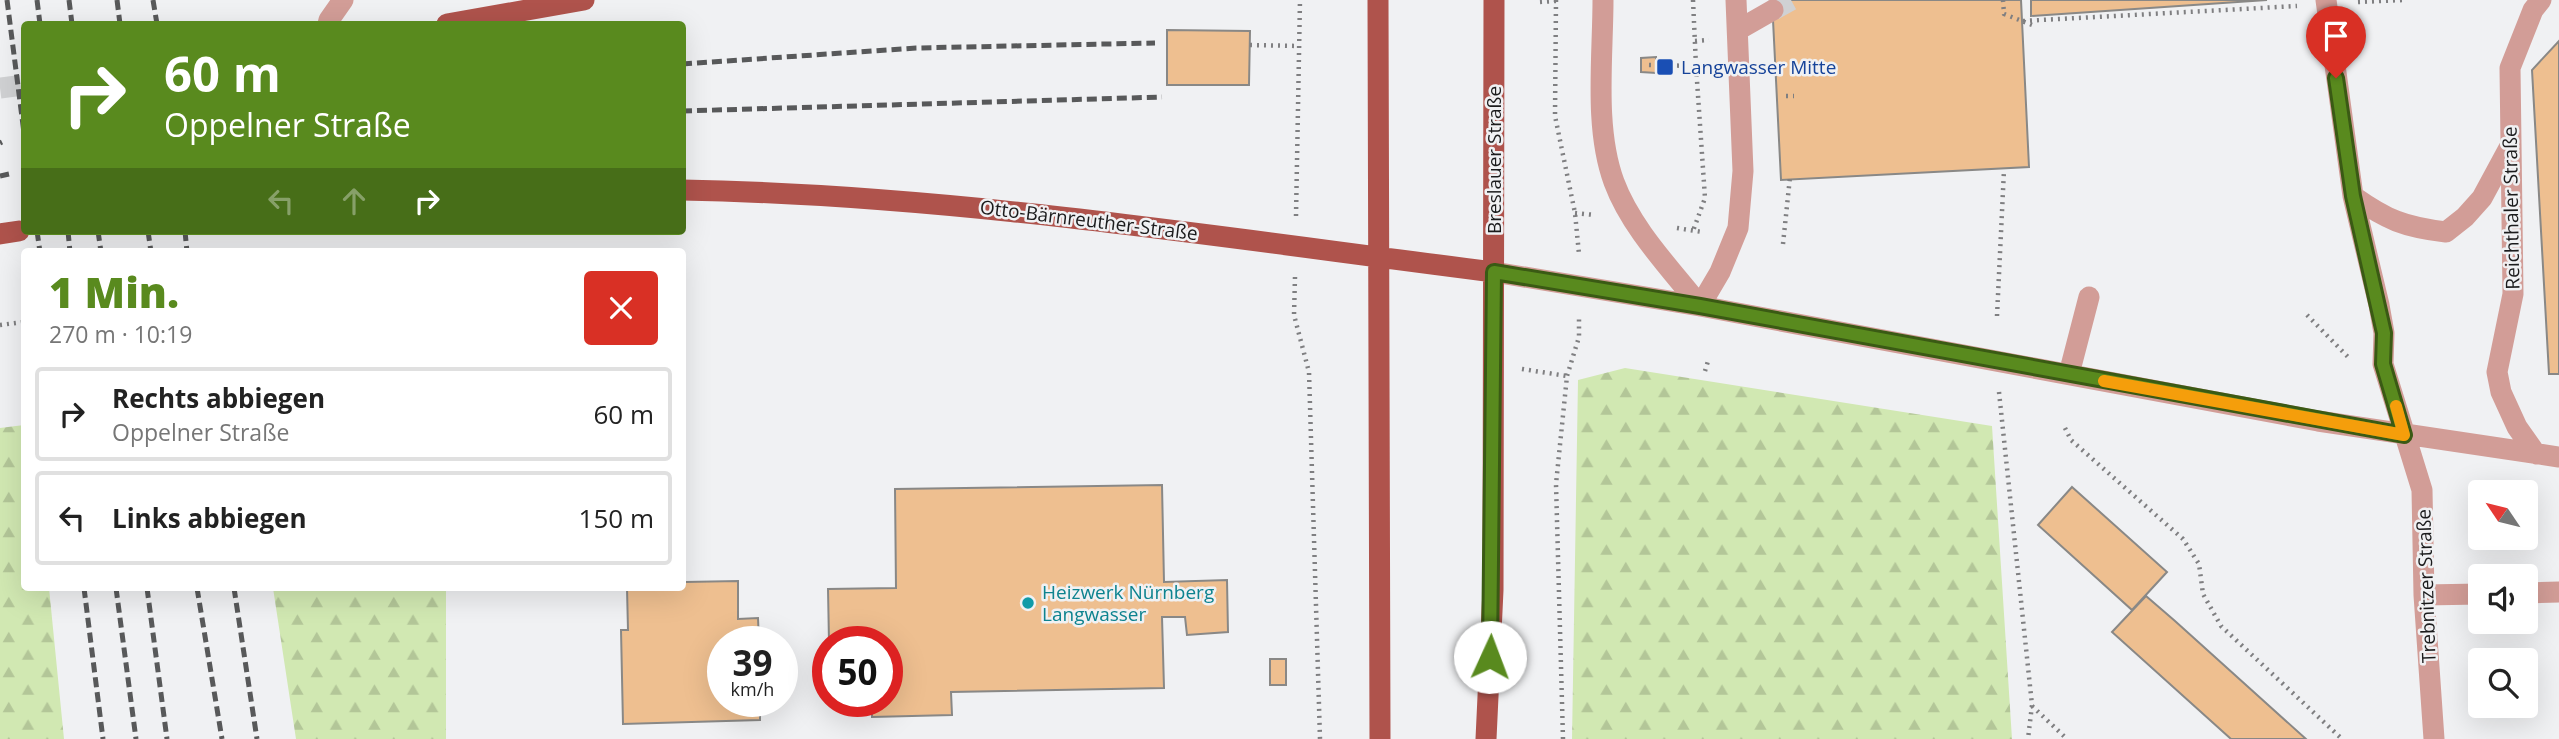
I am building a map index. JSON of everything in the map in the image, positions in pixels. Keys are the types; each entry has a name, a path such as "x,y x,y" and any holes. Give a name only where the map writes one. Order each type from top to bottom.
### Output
{"main road":[{"path":"464,21 584,0"},
{"path":"1378,0 1380,739"},
{"name":"Breslauer Straße","path":"1486,739 1493,590 1493,0"},
{"name":"Otto-Bärnreuther-Straße","path":"686,190 814,194 1030,212 1296,244 1494,272"}],"street":[{"path":"328,21 343,0"},
{"path":"1603,0 1603,124 1614,183 1634,219 1700,306"},
{"path":"1700,306 1720,272 1738,228 1743,171 1736,0"},
{"name":"Reichthaler Straße","path":"2536,454 2517,427 2501,392 2497,372 2513,294 2510,68 2533,10 2541,0"},
{"name":"Trebnitzer Straße","path":"2317,3 2353,196 2379,305 2384,333 2383,364 2422,490 2424,596 2434,739"},
{"path":"1738,30 1773,10"},
{"path":"2353,196 2392,220 2413,228 2446,232 2465,217 2482,198 2510,146"},
{"path":"1494,272 1700,306 2404,435 2559,457"},
{"path":"2069,374 2090,297"},
{"path":"2538,593 2559,592"},
{"path":"2424,596 2468,594"}],"path":[{"path":"1300,0 1294,315 1309,372 1320,739"},
{"path":"1693,0 1705,198 1693,231"},
{"path":"2004,0 2004,13 2035,26"},
{"path":"2348,3 2403,0"},
{"path":"1540,2 1556,1 1555,116 1575,213"},
{"path":"2023,21 2317,3"},
{"path":"2199,11 2199,18"},
{"path":"1250,45 1299,46"},
{"path":"1649,65 1696,66"},
{"path":"1786,96 1794,96"},
{"path":"1997,316 2004,170"},
{"path":"1783,244 1790,177"},
{"path":"2307,315 2349,358"},
{"path":"0,325 21,322"},
{"path":"1563,739 1556,484 1567,376 1579,337"},
{"path":"1995,360 2032,705 2028,739"},
{"path":"1706,371 1708,361"},
{"path":"1494,365 1567,376"},
{"path":"2065,428 2071,440 2183,539 2199,564 2203,594 2221,626 2342,739"},
{"path":"2032,705 2067,739"}],"green space":[{"path":"1625,368 1992,426 2012,739 1572,739 1578,380"},
{"path":"21,425 21,591 49,591 64,739 0,739 0,428"},
{"path":"273,591 446,591 446,739 296,739"}],"building":[{"path":"1772,0 2021,0 2029,167 1781,180"},
{"path":"2031,0 2267,0 2031,16"},
{"path":"1167,30 1250,31 1249,85 1167,85"},
{"path":"2559,41 2559,374 2549,374 2532,70"},
{"path":"1656,57 1656,73 1641,72 1641,58"},
{"name":"Heizwerk Nürnberg Langwasser","path":"1162,485 1164,582 1227,580 1228,632 1187,635 1185,617 1162,617 1164,688 951,692 952,715 903,716 903,626 829,626 828,589 896,588 895,489"},
{"path":"2072,487 2167,572 2132,610 2038,525"},
{"path":"738,581 738,619 758,618 758,626 707,626 707,717 760,717 760,720 623,724 621,630 628,630 627,591 686,591 686,582"},
{"path":"2146,596 2306,739 2231,739 2112,632"},
{"path":"1270,659 1286,659 1286,685 1270,685"}],"tunnel":[{"path":"1773,10 1791,0"},
{"path":"0,88 21,85"}],"railway":[{"path":"7,0 21,110"},
{"path":"37,0 40,21"},
{"path":"69,0 72,21"},
{"path":"117,0 120,21"},
{"path":"153,0 156,21"},
{"path":"686,64 916,48 1155,43"},
{"path":"686,111 1162,97"},
{"path":"0,176 9,174"},
{"path":"38,235 39,248"},
{"path":"68,235 70,248"},
{"path":"99,235 100,248"},
{"path":"149,235 150,248"},
{"path":"185,235 187,248"},
{"path":"84,591 103,739"},
{"path":"116,591 136,739"},
{"path":"147,591 167,739"},
{"path":"197,591 222,739"},
{"path":"234,591 257,739"}],"slow traffic":[{"path":"2104,381 2404,435 2396,406"}],"place":[{"name":"Langwasser Mitte","path":"1665,67"},
{"name":"Heizwerk Nürnberg Langwasser","path":"1028,603"}],"route":[{"path":"1490,657 1493,590 1494,272 1700,306 2404,435 2383,364 2384,333 2353,196 2336,78"}]}
